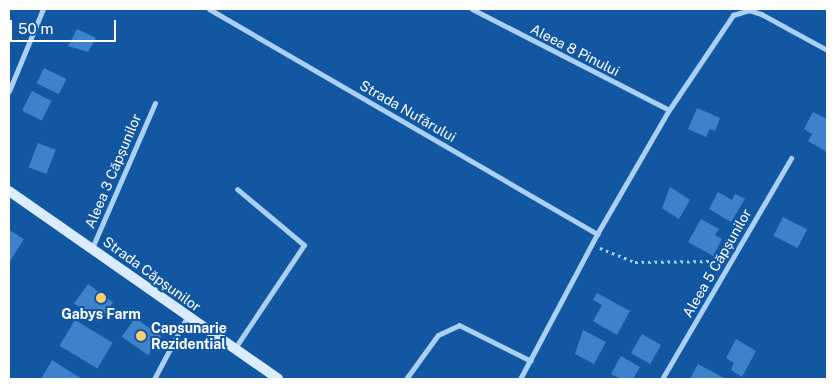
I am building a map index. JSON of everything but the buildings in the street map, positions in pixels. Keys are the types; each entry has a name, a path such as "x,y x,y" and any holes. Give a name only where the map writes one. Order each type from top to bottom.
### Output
{"street":[{"path":"9,90 43,9"},
{"name":"Strada Nufărului","path":"209,9 596,234"},
{"name":"Aleea 8 Pinului","path":"472,9 669,110"},
{"path":"520,379 596,234 669,110 733,14 749,10 761,14 827,50"},
{"name":"Aleea 3 Căpșunilor","path":"92,248 154,103"},
{"name":"Aleea 5 Căpșunilor","path":"662,379 790,158"},
{"path":"235,348 304,245 237,190"},
{"name":"Strada Căpșunilor","path":"9,191 187,317 235,348 272,377"},
{"path":"154,379 187,317"},
{"path":"406,379 438,335 459,325 531,361"}],"path":[{"path":"591,244 635,262 731,261"}],"place":[{"name":"Gabys Farm","path":"101,298"},
{"name":"Capsunarie Rezidential","path":"141,336"}]}
